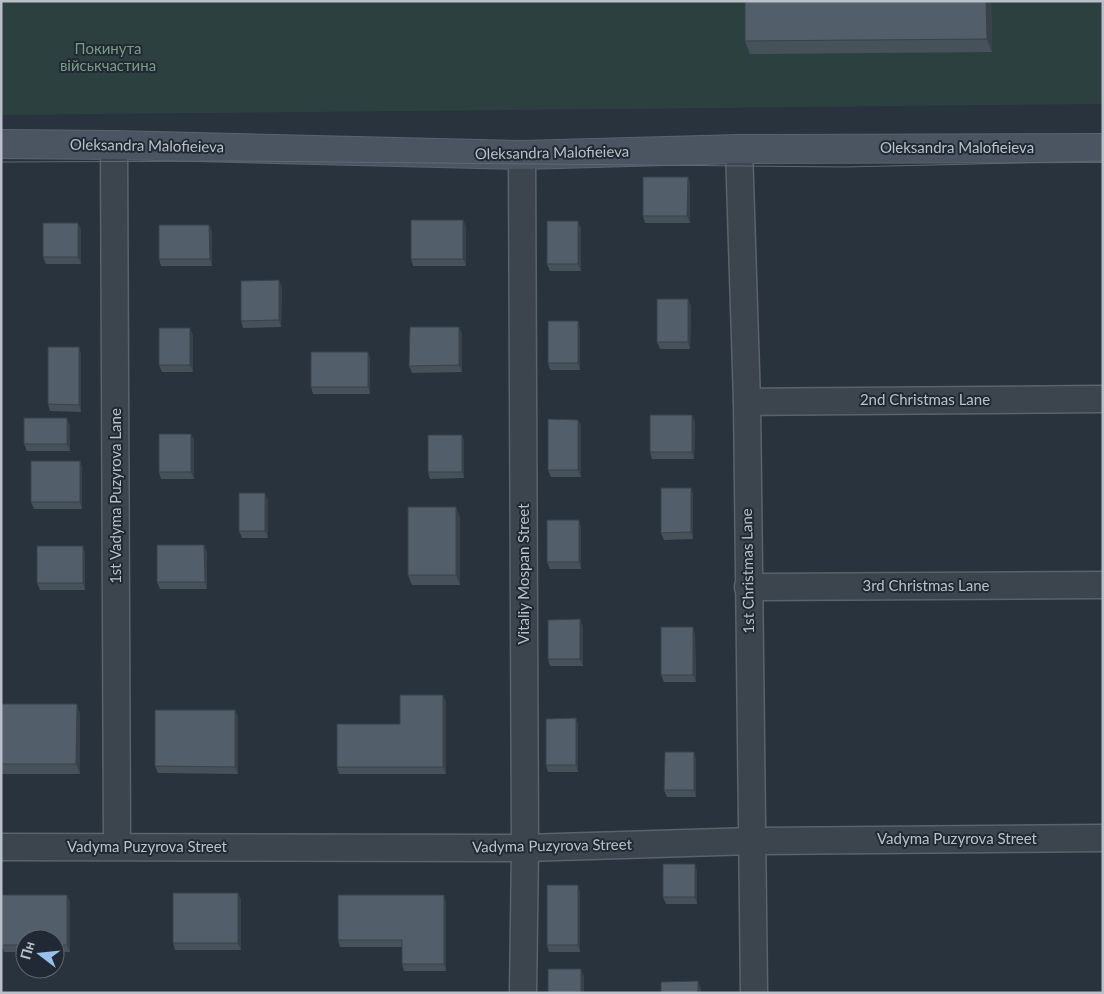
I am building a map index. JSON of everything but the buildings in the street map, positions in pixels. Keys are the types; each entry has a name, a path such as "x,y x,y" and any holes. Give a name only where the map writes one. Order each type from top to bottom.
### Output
{"street":[{"name":"Oleksandra Malofieieva","path":"1,144 522,155 739,149 1103,148"},
{"name":"1st Vadyma Puzyrova Lane","path":"114,145 117,846"},
{"name":"1st Christmas Lane","path":"739,149 747,402 754,993"},
{"name":"Vitaliy Mospan Street","path":"522,155 525,848 523,993"},
{"name":"2nd Christmas Lane","path":"747,402 1103,399"},
{"name":"3rd Christmas Lane","path":"748,587 1103,584"},
{"name":"Vadyma Puzyrova Street","path":"1,847 525,848 752,841 1103,838"}],"green space":[{"name":"Покинута військчастина","path":"1,1 1103,1 1103,104 1,115"}],"tram line":[{"path":"1,162 232,161 845,167 1103,161"}]}
